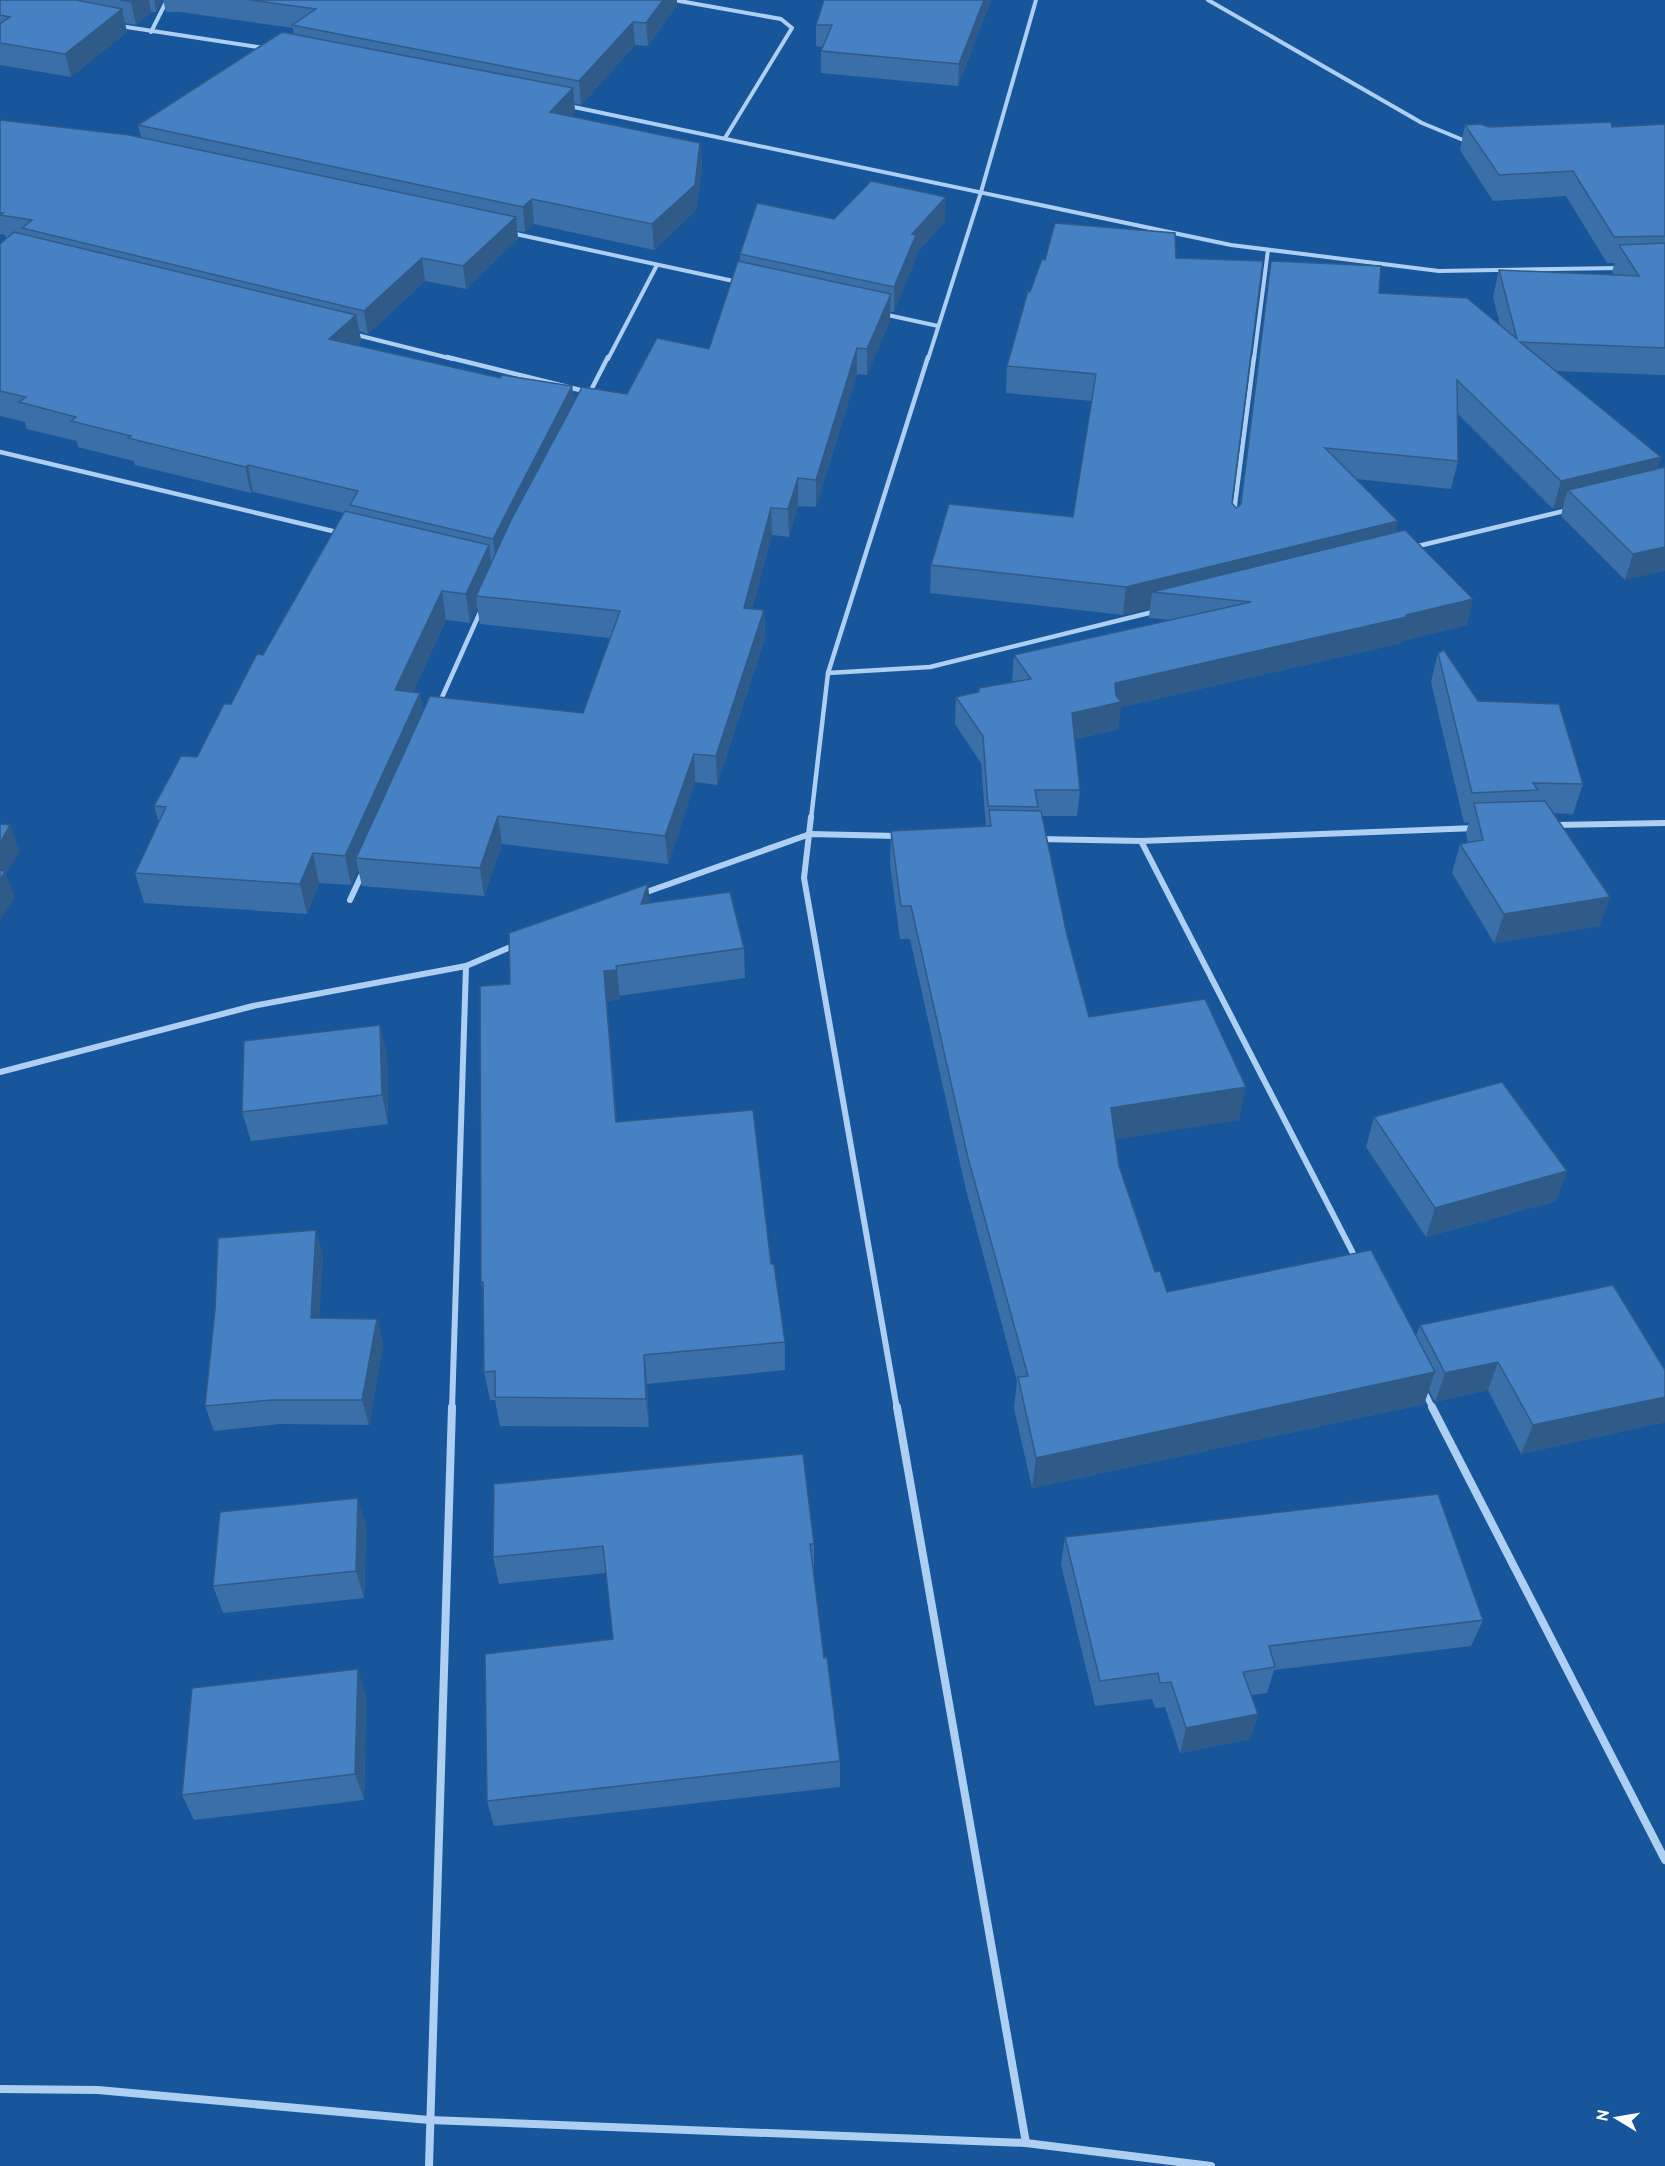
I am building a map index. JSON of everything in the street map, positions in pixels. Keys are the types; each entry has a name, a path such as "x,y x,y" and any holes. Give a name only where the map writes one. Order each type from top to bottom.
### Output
{"street":[{"path":"151,32 168,0"},
{"path":"674,0 781,19 792,28 726,138"},
{"path":"1026,2143 804,878 828,673 981,192 1035,0"},
{"path":"1208,0 1422,123 1473,144"},
{"path":"116,26 267,48"},
{"path":"561,105 1231,245 1439,271 1622,268"},
{"path":"505,232 739,282"},
{"path":"1233,519 1268,250"},
{"path":"585,403 657,265"},
{"path":"880,313 938,326"},
{"path":"347,333 591,392"},
{"path":"0,452 348,535"},
{"path":"1412,548 1573,508"},
{"path":"436,709 484,603"},
{"path":"828,673 930,667 1160,610"},
{"path":"1552,825 1665,823"},
{"path":"1034,838 1141,841 1482,828"},
{"path":"632,897 810,834 904,836"},
{"path":"1141,841 1359,1265"},
{"path":"350,900 365,868"},
{"path":"0,1072 253,1006 466,966 522,942"},
{"path":"429,2166 466,966"},
{"path":"1419,1382 1665,1860"},
{"path":"0,2088 98,2090 429,2120 1026,2143 1211,2166"}],"building":[{"path":"0,0 76,0 122,9 65,54 0,43 0,24 10,17 0,15"},
{"path":"250,0 663,0 646,23 633,22 579,81 292,25 316,9"},
{"path":"824,0 984,0 959,64 821,51 832,25 816,25"},
{"path":"282,32 573,88 550,112 700,143 695,185 652,224 532,199 523,207 138,125"},
{"path":"0,120 129,135 516,217 463,266 422,258 364,311 22,228 32,220 0,215 3,213 0,213"},
{"path":"1611,122 1612,127 1665,124 1665,236 1614,237 1573,171 1499,175 1465,125 1480,124 1489,127"},
{"path":"871,181 946,197 912,234 916,235 894,287 740,254 757,203 834,219"},
{"path":"1055,223 1175,233 1176,258 1263,261 1232,503 1236,508 1241,504 1271,261 1381,266 1379,293 1467,298 1517,339 1499,270 1639,276 1619,245 1665,243 1665,348 1520,342 1661,457 1561,481 1457,380 1458,461 1325,448 1398,521 1126,587 931,565 949,504 1073,517 1096,374 1007,366 1028,291 1030,292 1042,259 1045,260"},
{"path":"14,232 356,315 329,339 500,378 502,375 572,386 493,539 350,505 358,491 248,465 245,467 128,438 131,436 71,421 76,417 19,402 26,397 0,391 0,244"},
{"path":"738,261 891,294 867,349 857,348 816,480 798,478 788,509 771,508 744,608 764,610 716,756 694,754 665,836 498,816 480,868 356,858 430,696 583,713 620,611 476,596 511,520 582,387 627,394 657,338 709,349"},
{"path":"1665,467 1665,547 1633,554 1568,490"},
{"path":"345,511 489,545 466,594 442,591 395,690 420,693 345,856 313,853 300,884 135,873 166,807 154,806 181,756 197,757 224,704 231,704 257,654 263,655"},
{"path":"1405,530 1473,599 1406,615 1407,617 1115,683 1116,695 1121,702 1072,713 1080,790 1035,790 1038,807 988,806 983,736 956,697 979,692 979,688 1031,679 1014,655 1251,602 1152,592"},
{"path":"1444,650 1478,701 1559,704 1583,784 1533,783 1538,790 1472,793 1438,653"},
{"path":"1545,801 1610,897 1504,914 1460,844 1483,840 1474,803"},
{"path":"989,810 1041,811 1067,935 1089,1017 1205,999 1246,1087 1111,1108 1119,1166 1155,1272 1160,1271 1167,1292 1371,1250 1435,1372 1036,1458 1018,1377 1028,1376 968,1158 911,906 901,906 891,831 991,826"},
{"path":"0,824 10,825 0,843"},
{"path":"0,870 5,871 0,880"},
{"path":"648,884 641,904 730,892 744,948 616,966 617,970 604,971 616,1122 753,1110 771,1264 774,1264 785,1342 644,1355 646,1399 495,1397 495,1371 484,1372 483,1282 481,1283 480,986 510,984 509,933"},
{"path":"380,1025 382,1095 242,1112 244,1041"},
{"path":"1502,1082 1567,1171 1435,1208 1374,1117"},
{"path":"316,1230 311,1318 377,1319 362,1400 272,1400 205,1406 215,1310 218,1238"},
{"path":"1613,1285 1665,1370 1665,1397 1533,1425 1498,1362 1445,1373 1420,1325"},
{"path":"803,1454 814,1544 810,1544 840,1761 487,1801 485,1654 613,1639 603,1546 493,1557 494,1484"},
{"path":"1438,1494 1483,1620 1269,1646 1275,1667 1243,1672 1258,1714 1186,1728 1171,1682 1160,1683 1158,1673 1100,1681 1065,1537"},
{"path":"358,1498 356,1571 213,1586 220,1512"},
{"path":"358,1669 355,1774 182,1795 192,1688"}]}
